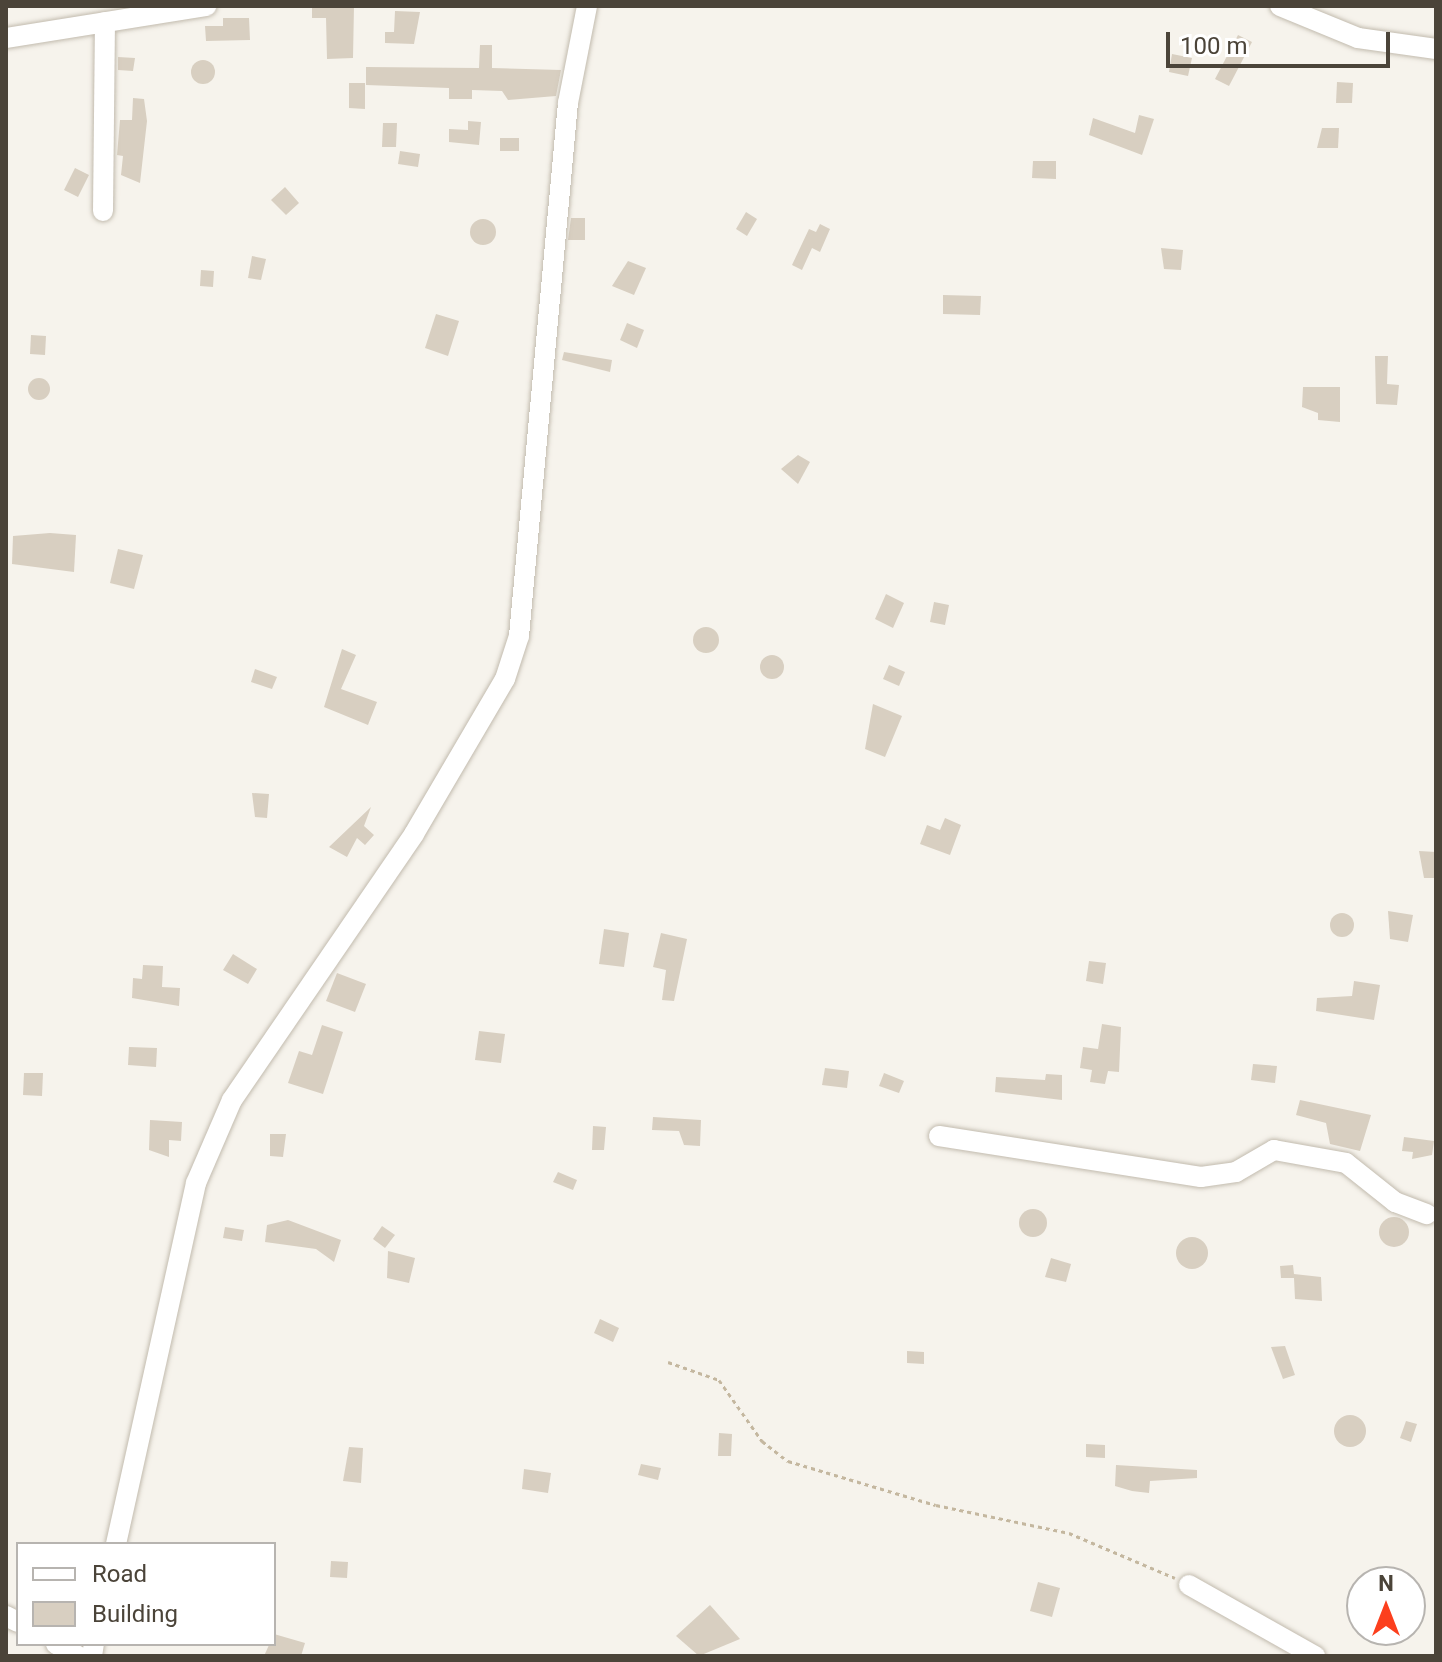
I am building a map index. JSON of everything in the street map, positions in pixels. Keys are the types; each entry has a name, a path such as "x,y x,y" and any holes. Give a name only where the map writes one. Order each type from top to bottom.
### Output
{"street":[{"path":"6,38 206,6"},
{"path":"116,1542 196,1183 232,1100 414,834 505,679 519,636 568,103 587,6"},
{"path":"1280,6 1358,38 1436,49"},
{"path":"103,211 105,22"},
{"path":"939,1136 1201,1177 1236,1172 1274,1150 1346,1163 1395,1202 1427,1214"},
{"path":"1189,1585 1315,1656"},
{"path":"60,1646 78,1656"}],"path":[{"path":"668,1362 719,1380 762,1441 788,1461 936,1505 1069,1533 1189,1585"}],"building":[{"path":"312,6 354,6 353,58 327,59 326,18 312,18"},
{"path":"395,11 420,12 414,44 385,43 385,32 394,32"},
{"path":"223,18 249,18 250,40 206,41 205,26 223,26"},
{"path":"1238,35 1252,42 1229,86 1215,79"},
{"path":"480,45 492,45 492,68 561,70 556,96 508,100 502,91 472,90 472,99 449,99 449,88 366,85 366,67 479,68"},
{"path":"1172,54 1192,58 1188,76 1169,72"},
{"path":"118,57 135,58 133,71 118,70"},
{"path":"203,60 211,64 215,72 211,80 203,84 195,80 191,72 195,64"},
{"path":"1337,82 1353,83 1352,103 1336,103"},
{"path":"349,83 365,83 365,109 349,108"},
{"path":"133,98 144,99 147,121 140,183 121,175 123,156 117,155 120,120 132,120"},
{"path":"1139,115 1154,119 1142,155 1089,135 1093,118 1135,133"},
{"path":"468,121 481,122 479,145 449,142 449,129 468,130"},
{"path":"383,123 397,123 396,147 382,147"},
{"path":"1322,128 1339,128 1338,148 1317,148"},
{"path":"500,138 519,138 519,151 500,151"},
{"path":"400,151 420,154 418,167 398,164"},
{"path":"1033,161 1056,161 1056,179 1032,178"},
{"path":"75,168 89,175 78,197 64,190"},
{"path":"285,187 299,203 286,215 271,200"},
{"path":"746,212 757,219 747,236 736,229"},
{"path":"571,218 585,218 585,240 568,240"},
{"path":"483,219 492,223 496,232 492,241 483,245 474,241 470,232 474,223"},
{"path":"820,224 830,229 820,252 812,248 802,270 792,265 809,229 816,232"},
{"path":"1161,248 1183,250 1181,270 1164,269"},
{"path":"252,256 266,259 261,280 248,278"},
{"path":"628,261 646,268 634,295 612,286"},
{"path":"201,270 214,271 213,287 200,286"},
{"path":"943,295 981,296 980,315 943,314"},
{"path":"436,314 459,321 448,356 425,348"},
{"path":"627,323 644,330 637,348 620,340"},
{"path":"31,335 46,336 45,355 30,354"},
{"path":"564,352 612,360 610,372 562,360"},
{"path":"1375,356 1388,356 1387,384 1399,385 1397,405 1376,404"},
{"path":"35,378 43,378 50,389 43,400 35,400 28,393 28,385"},
{"path":"1303,387 1340,387 1340,422 1318,420 1318,413 1302,407"},
{"path":"798,455 810,462 798,484 781,469"},
{"path":"50,533 76,535 74,572 12,564 13,536"},
{"path":"118,549 143,555 134,589 110,583"},
{"path":"886,594 904,603 893,628 875,619"},
{"path":"934,602 949,605 945,625 930,622"},
{"path":"706,627 715,631 719,640 715,649 706,653 697,649 693,640 697,631"},
{"path":"342,649 356,655 341,689 377,702 368,725 324,707"},
{"path":"772,655 780,659 784,667 780,675 772,679 764,675 760,667 764,659"},
{"path":"889,665 905,672 899,686 883,679"},
{"path":"255,669 277,677 272,689 251,682"},
{"path":"873,704 902,716 885,757 865,749"},
{"path":"252,793 269,794 267,818 255,817"},
{"path":"371,807 364,826 374,835 365,845 357,838 347,857 329,847"},
{"path":"945,818 961,825 950,855 920,844 927,825 940,830"},
{"path":"1419,851 1436,852 1436,878 1424,878"},
{"path":"1388,911 1413,915 1408,942 1390,939"},
{"path":"1342,913 1353,920 1354,925 1347,936 1342,937 1331,930 1330,925 1337,914"},
{"path":"604,929 629,933 624,967 599,964"},
{"path":"661,933 687,939 674,1001 662,1000 666,970 653,967"},
{"path":"233,954 257,969 248,984 223,970"},
{"path":"1089,961 1106,963 1103,984 1086,981"},
{"path":"143,965 163,966 162,987 180,988 179,1006 132,998 133,978 142,979"},
{"path":"337,973 366,984 355,1012 326,1001"},
{"path":"1354,981 1380,985 1374,1020 1316,1011 1317,998 1352,996"},
{"path":"1102,1024 1121,1027 1119,1072 1108,1071 1105,1084 1090,1082 1092,1070 1080,1068 1083,1047 1098,1049"},
{"path":"322,1025 343,1032 323,1094 288,1083 299,1051 312,1055"},
{"path":"479,1031 505,1034 501,1063 475,1060"},
{"path":"129,1047 157,1048 156,1067 128,1065"},
{"path":"1253,1064 1277,1066 1275,1083 1251,1080"},
{"path":"825,1068 849,1071 847,1088 822,1085"},
{"path":"24,1073 43,1073 42,1096 23,1095"},
{"path":"884,1073 904,1081 899,1093 879,1086"},
{"path":"1046,1074 1062,1075 1062,1100 995,1092 996,1077 1045,1080"},
{"path":"1300,1100 1371,1115 1360,1151 1330,1144 1326,1123 1296,1115"},
{"path":"653,1117 701,1120 700,1146 684,1145 679,1131 652,1130"},
{"path":"150,1120 182,1122 181,1141 169,1140 169,1157 149,1150"},
{"path":"593,1126 606,1127 604,1150 592,1150"},
{"path":"270,1134 286,1134 283,1157 270,1156"},
{"path":"1404,1137 1434,1141 1432,1155 1412,1159 1413,1152 1402,1151"},
{"path":"558,1172 577,1180 573,1190 553,1182"},
{"path":"1033,1209 1043,1213 1047,1223 1043,1233 1033,1237 1023,1233 1019,1223 1023,1213"},
{"path":"1394,1217 1400,1218 1408,1226 1408,1238 1400,1246 1394,1247 1388,1246 1380,1238 1379,1232 1380,1226 1388,1218"},
{"path":"288,1220 341,1240 334,1262 316,1249 265,1242 267,1225"},
{"path":"382,1226 395,1235 385,1248 373,1239"},
{"path":"225,1227 244,1230 242,1241 223,1238"},
{"path":"1192,1237 1204,1241 1208,1253 1204,1265 1192,1269 1180,1265 1176,1253 1180,1241"},
{"path":"388,1251 415,1258 409,1283 387,1278"},
{"path":"1051,1258 1071,1264 1066,1282 1045,1277"},
{"path":"1293,1265 1294,1274 1321,1277 1322,1301 1295,1299 1294,1278 1281,1278 1280,1266"},
{"path":"600,1319 619,1328 613,1342 594,1333"},
{"path":"1285,1346 1295,1375 1283,1379 1271,1347"},
{"path":"907,1351 924,1352 924,1364 907,1363"},
{"path":"1350,1415 1361,1420 1366,1431 1361,1442 1350,1447 1339,1442 1334,1431 1339,1420"},
{"path":"1406,1421 1417,1424 1411,1442 1400,1438"},
{"path":"719,1433 732,1434 731,1456 718,1456"},
{"path":"1086,1444 1105,1445 1105,1458 1086,1457"},
{"path":"349,1447 363,1448 361,1483 343,1481"},
{"path":"641,1464 661,1468 658,1480 638,1475"},
{"path":"1116,1465 1197,1470 1197,1478 1150,1481 1149,1493 1132,1491 1115,1486"},
{"path":"524,1469 551,1473 548,1493 522,1489"},
{"path":"331,1561 348,1562 347,1578 330,1577"},
{"path":"1038,1582 1060,1588 1052,1617 1030,1611"},
{"path":"710,1605 740,1639 699,1656 676,1636"},
{"path":"276,1635 305,1643 301,1656 264,1656 269,1646 276,1646"}]}
